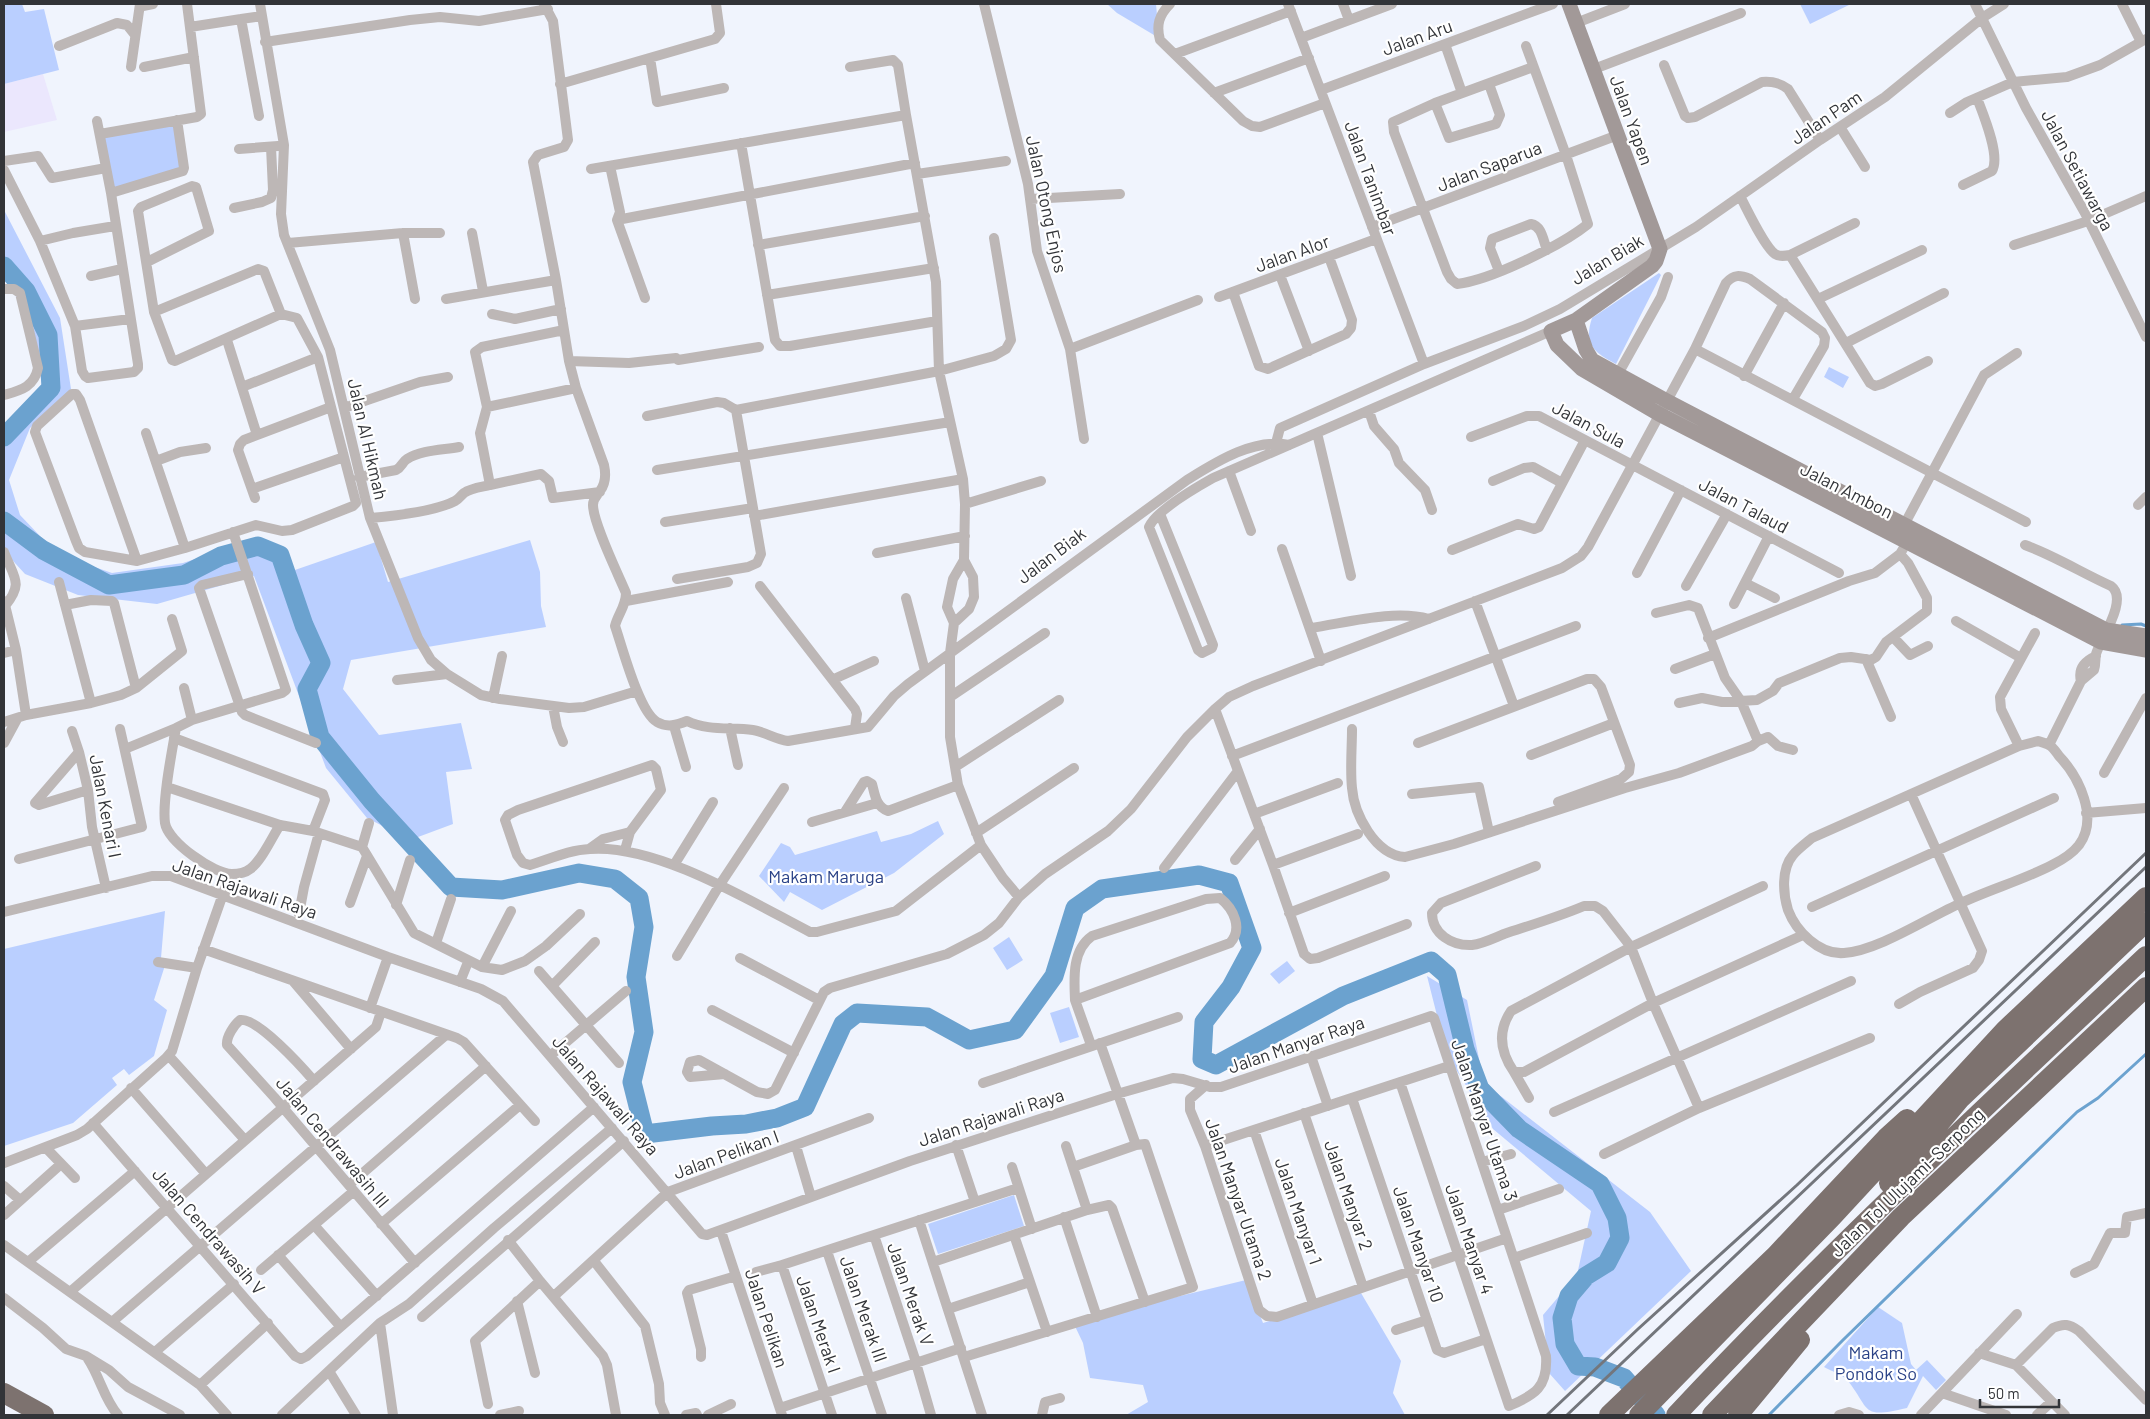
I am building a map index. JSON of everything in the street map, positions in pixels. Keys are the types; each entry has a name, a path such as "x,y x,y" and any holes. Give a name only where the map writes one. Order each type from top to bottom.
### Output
{"highway":[{"path":"1639,1415 1667,1374 1886,1138 2005,1030 2146,897"},
{"path":"1807,1280 1960,1099 2146,922"},
{"name":"Jalan Tol Ulujami–Serpong","path":"1677,1415 1807,1280 1966,1123 2146,956"},
{"name":"Jalan Tol Ulujami–Serpong","path":"1712,1415 1902,1217 2146,987"},
{"path":"1738,1415 1902,1217"},
{"path":"1609,1415 1667,1374"},
{"path":"4,1393 44,1415"}],"street":[{"path":"131,67 136,35 145,4"},
{"path":"100,134 197,117 201,114 187,4"},
{"name":"Jalan Al Hikmah","path":"260,4 284,146 281,214 284,235 330,350 370,518 418,638 431,660 446,674 481,695 493,698 569,708 584,707 637,691"},
{"path":"560,84 718,36 716,4"},
{"name":"Jalan Otong Enjos","path":"984,4 1031,199 1036,251 1070,349 1084,439"},
{"path":"1170,4 1163,11 1159,20 1157,30 1160,40 1243,121 1252,126 1260,127 1325,103"},
{"path":"1343,4 1349,20"},
{"path":"1301,38 1392,4"},
{"name":"Jalan Aru","path":"1320,90 1554,4"},
{"name":"Jalan Yapen","path":"1569,4 1660,249"},
{"path":"1576,23 1625,4"},
{"name":"Jalan Setiawarga","path":"1975,4 2013,82 2088,221 2146,336"},
{"name":"Jalan Pam","path":"1660,249 1696,227 1910,78 1982,18 2004,4"},
{"path":"1950,113 1977,98 2013,82 2067,77 2100,65 2137,45 2143,40 2122,4"},
{"path":"265,42 410,20 440,17 479,20 546,7 553,22 568,143 564,148 538,155 532,162 556,280 569,361 576,388 606,475 600,492 593,502 593,510 626,593 626,601 617,617 615,626 637,691 650,717 655,721 674,726 687,721 700,727 756,730 776,739 788,741 855,728 857,714 855,708 760,586"},
{"path":"1175,54 1290,7"},
{"name":"Jalan Tanimbar","path":"1290,7 1424,364"},
{"path":"1594,69 1742,14"},
{"path":"190,27 262,16"},
{"path":"242,19 259,116"},
{"path":"59,46 117,23 127,25 136,35"},
{"path":"1445,44 1462,93"},
{"path":"1526,46 1566,155 1588,224 1547,250 1499,271 1462,283 1455,283 1447,272 1392,125 1395,120 1435,103 1533,67"},
{"path":"144,67 194,57"},
{"path":"650,58 657,102 724,88"},
{"path":"1214,93 1308,58"},
{"path":"850,67 893,60 898,65 936,282 939,371 963,479 965,504 964,560 953,579 947,607 954,623 950,653 950,737 958,785 981,845 1003,878 1019,897"},
{"path":"1664,65 1685,116 1688,118 1695,117 1762,82 1772,81 1788,89 1820,140"},
{"path":"1435,103 1449,138 1496,124 1500,115 1489,84"},
{"path":"1963,185 1992,172 1995,167 1994,156 1977,98"},
{"path":"591,169 906,114"},
{"path":"111,193 183,171 177,120"},
{"path":"4,170 40,241 75,326 84,376 92,377 134,372 138,368 111,193 97,121"},
{"path":"1840,127 1865,167"},
{"name":"Jalan Saparua","path":"1372,227 1618,135"},
{"path":"741,143 775,340 780,346 790,346 937,321"},
{"path":"239,149 284,146"},
{"path":"234,208 262,202 271,198 273,183 272,147"},
{"path":"4,161 38,156 48,175 52,178 106,168"},
{"path":"917,174 1006,161"},
{"path":"617,220 750,193 915,163"},
{"path":"610,166 620,212 617,220 645,298"},
{"path":"137,561 80,400 76,394 72,394 36,426 35,432 72,533 79,548 85,552 137,561 235,536 256,525 287,531 353,506 356,502 318,357 297,318 281,314 227,340 174,361 154,312 138,208 192,186 196,187 209,230 147,262"},
{"path":"1031,199 1120,194"},
{"path":"1740,196 1765,242 1774,254 1782,257 1790,255 1856,222"},
{"path":"2014,245 2088,221 2146,196"},
{"path":"758,245 925,216"},
{"path":"1499,271 1490,248 1492,239 1531,224 1536,225 1539,228 1547,250"},
{"path":"40,241 115,226"},
{"path":"288,243 403,233 440,233"},
{"path":"403,233 415,299"},
{"path":"472,233 483,291"},
{"path":"647,416 717,402 724,403 736,410 939,371 994,356 1006,349 1011,340 994,238"},
{"name":"Jalan Alor","path":"1219,297 1376,239"},
{"name":"Jalan Biak","path":"1174,590 1149,527 1160,514 1198,486 1576,320 1652,266 1660,249"},
{"name":"Jalan Biak","path":"1276,443 1280,428 1424,364 1508,332 1560,309 1660,249"},
{"path":"1818,299 1922,250"},
{"path":"1790,255 1870,383 1876,386 1882,384 1928,361"},
{"path":"1233,292 1259,366 1268,369 1346,334 1351,328 1352,320 1329,257"},
{"path":"767,295 934,268"},
{"path":"91,276 122,269"},
{"path":"154,312 262,269 281,314"},
{"path":"1280,275 1309,351"},
{"path":"724,1074 757,1092 771,1092 775,1090 819,1000 830,988 947,954 967,945 999,923 1019,897 1045,874 1108,831 1131,808 1187,737 1229,697 1253,686 1562,568 1581,556 1634,466 1695,350 1726,283 1731,277 1740,275 1750,279 1784,302 1822,332 1825,338 1824,346 1793,399"},
{"path":"1618,374 1660,297 1668,277"},
{"path":"446,299 483,291 556,280"},
{"path":"4,289 14,288 20,293 38,368 36,377 29,386 4,395"},
{"path":"1846,343 1944,293"},
{"path":"1070,349 1198,300"},
{"path":"1744,376 1784,302"},
{"path":"492,314 515,318 561,309"},
{"path":"75,326 130,319"},
{"name":"Jalan Ambon","path":"1576,320 1586,350 1592,360 1618,374 1663,408"},
{"path":"490,485 480,433 488,407 476,351 482,347 564,330"},
{"name":"Jalan Ambon","path":"1551,331 1557,345 1582,369 1663,408 1902,539 2101,642 2146,650"},
{"path":"227,340 257,435"},
{"path":"569,361 628,363 676,358 678,360 759,347"},
{"path":"1695,350 1793,399 2026,522"},
{"path":"1708,638 1849,581 1875,573 1902,539 1932,474 1984,375 2017,352"},
{"path":"242,387 318,357"},
{"path":"344,408 420,382 448,377"},
{"path":"488,407 576,388"},
{"path":"331,407 244,440 238,450 254,493 344,457"},
{"path":"677,579 748,567 757,563 761,554 736,410"},
{"path":"1368,411 1374,426 1394,449 1399,463 1425,490 1432,510"},
{"name":"Jalan Sula","path":"1471,437 1533,415 1539,416 1634,466"},
{"path":"657,470 950,422"},
{"path":"146,433 185,548"},
{"path":"1317,433 1351,576"},
{"path":"1452,550 1518,524 1534,529 1538,526 1584,440"},
{"name":"Jalan Biak","path":"855,728 868,727 894,696 925,671 1187,480 1206,468 1242,452 1276,443 1289,445"},
{"path":"360,477 400,469 405,460 416,455 459,447"},
{"path":"156,461 180,452 206,448"},
{"name":"Jalan Talaud","path":"1634,466 1839,573"},
{"path":"1493,482 1524,468 1533,467 1562,482"},
{"path":"1229,471 1251,531"},
{"path":"370,518 407,513 437,506 456,501 473,488 541,474 549,481 553,498 600,492"},
{"path":"665,522 754,512 963,479"},
{"path":"965,504 1041,481"},
{"path":"1637,573 1681,490"},
{"path":"2138,505 2146,497"},
{"path":"1160,514 1188,583 1213,645 1212,648 1199,653 1174,590 1188,583"},
{"path":"1686,586 1727,514"},
{"path":"125,749 175,733 192,720 282,693 286,688 235,536"},
{"path":"877,553 965,536"},
{"path":"1734,604 1769,536"},
{"path":"1679,703 1702,698 1722,702 1757,700 1773,691 1779,683 1840,658 1851,657 1871,660 1876,657 1886,642 1927,611 1928,598 1908,563 1902,539"},
{"path":"2025,545 2047,553 2080,572 2115,588 2118,600 2117,607 2101,642 2094,670 2081,682 2049,745"},
{"path":"1282,549 1321,661"},
{"path":"4,552 17,587 14,596 4,604 16,650 22,717 4,742"},
{"path":"954,623 969,610 974,597 973,578 964,560"},
{"path":"247,571 202,585 199,588 240,706 244,715 316,743"},
{"path":"59,582 90,703"},
{"path":"626,601 728,582"},
{"path":"1745,583 1775,598"},
{"path":"906,598 925,671"},
{"path":"65,605 91,600 112,601 114,603 136,688"},
{"path":"1475,601 1514,706"},
{"path":"1656,613 1689,605 1698,608 1725,678 1741,701 1758,741"},
{"path":"1310,628 1384,617 1415,615 1429,619"},
{"path":"4,722 90,703 121,695 136,688 182,651 172,619"},
{"path":"1956,621 2021,658"},
{"path":"1232,756 1576,626"},
{"path":"950,697 1045,633"},
{"path":"2019,746 2000,704 2000,697 2034,633"},
{"name":"Jalan Ambon","path":"2101,642 2146,636"},
{"path":"1893,637 1910,655 1928,646"},
{"path":"4,653 16,650"},
{"path":"1675,669 1715,654"},
{"path":"493,698 502,656"},
{"path":"1866,659 1891,717"},
{"path":"834,679 874,661"},
{"path":"397,680 446,674"},
{"path":"1418,743 1586,679 1594,679 1601,687 1630,765 1629,772 1621,779 1558,802"},
{"path":"184,688 192,720"},
{"path":"2104,773 2146,698"},
{"path":"955,767 1059,700"},
{"path":"553,706 557,727 563,742"},
{"path":"1215,709 1304,954 1310,959 1318,958 1407,924"},
{"path":"1531,755 1614,723"},
{"path":"674,726 686,767"},
{"path":"19,859 142,827 120,728"},
{"path":"730,728 738,765"},
{"path":"1352,729 1352,788 1358,814 1374,840 1388,852 1405,857 1454,844 1625,788 1680,773 1752,746 1768,737 1778,746 1793,750"},
{"name":"Jalan Kenari I","path":"72,732 88,790 95,839 106,888"},
{"path":"175,733 167,787 165,822 171,836 189,853 230,874 244,872 255,865 280,825"},
{"path":"175,733 323,794 325,800 316,832 300,914"},
{"path":"2038,742 2049,745 2067,764 2078,782 2085,802 2087,825 2080,843 2067,857 2051,866 1961,903 1867,949 1842,954 1823,948 1803,935 1791,918 1784,898 1784,877 1791,857 1812,838 2019,746 2038,742"},
{"path":"79,752 35,803 39,805 88,790"},
{"path":"625,850 630,832 661,790 656,769 652,765 518,810 508,815 505,820 517,855 523,863 530,865 571,852 589,849 625,850 674,865 810,932 825,931 896,911 981,845"},
{"path":"976,833 1074,768"},
{"path":"1164,868 1238,771"},
{"path":"845,812 864,782 867,781 872,784 877,803 883,810 888,811 958,785"},
{"path":"1254,814 1338,783"},
{"path":"167,787 280,825 316,832 364,852 414,933 436,943 468,962 482,967 502,970 526,961 546,946 580,914"},
{"path":"1412,794 1479,787 1489,832"},
{"path":"677,956 719,886 784,788"},
{"path":"1899,1004 1920,992 1973,968 1980,960 1982,951 1911,794"},
{"path":"1812,907 1936,849 2054,798"},
{"path":"674,865 713,802"},
{"path":"812,822 877,803"},
{"path":"2086,813 2146,808"},
{"path":"350,903 364,852 369,823"},
{"path":"1235,860 1260,829"},
{"path":"589,849 604,839 630,832"},
{"path":"1273,865 1358,834"},
{"path":"396,906 410,860"},
{"path":"1536,866 1441,904 1432,913 1435,928 1441,936 1449,940 1470,945 1584,906 1595,906 1604,911 1631,947 1653,1003 1699,1108"},
{"path":"4,1163 77,1135 169,1056 230,874"},
{"name":"Jalan Rajawali Raya","path":"4,912 152,876 171,876 388,957 481,989 503,1001 702,1234 706,1235 956,1145 1117,1094 1178,1078"},
{"path":"1289,913 1385,876"},
{"path":"1529,1098 1504,1058 1502,1027 1511,1011 1631,947 1763,886"},
{"path":"1075,1000 1230,943 1236,937 1238,928 1230,908 1220,898 1190,904 1092,936 1081,947 1076,963 1075,1000 1096,1044 1136,1145"},
{"path":"436,943 451,899"},
{"path":"482,967 511,910"},
{"path":"1514,1072 1524,1072 1653,1003 1803,935"},
{"path":"552,986 595,942"},
{"path":"204,949 464,1042 535,1121"},
{"path":"370,1008 388,957"},
{"path":"740,958 819,1000"},
{"path":"460,982 468,962"},
{"path":"161,963 197,968"},
{"path":"539,971 619,1063"},
{"path":"292,980 351,1049"},
{"path":"1554,1112 1851,981"},
{"path":"550,1056 626,991"},
{"path":"712,1010 794,1053"},
{"path":"70,1292 376,1027 381,1012"},
{"path":"983,1083 1178,1017"},
{"name":"Jalan Manyar Raya","path":"1178,1078 1206,1086 1221,1087 1428,1017"},
{"name":"Jalan Manyar Utama 3","path":"1428,1017 1434,1018 1546,1356 1546,1366 1541,1385 1529,1398 1509,1406"},
{"name":"Jalan Cendrawasih III","path":"314,1081 264,1030 250,1020 240,1020 236,1023 226,1042 414,1263"},
{"path":"112,1322 446,1034"},
{"path":"1604,1154 1699,1108 1870,1038"},
{"path":"169,1056 245,1140"},
{"path":"1311,1056 1328,1106"},
{"path":"261,1270 314,1225 351,1188 486,1066"},
{"path":"1205,1146 1449,1066"},
{"name":"Jalan Manyar Utama 2","path":"1178,1078 1190,1099 1190,1110 1205,1146 1259,1310 1267,1316 1277,1317 1313,1304"},
{"name":"Jalan Manyar 4","path":"1400,1082 1509,1406"},
{"name":"Jalan Manyar Utama 2","path":"1190,1099 1206,1086"},
{"path":"131,1088 206,1174"},
{"name":"Jalan Manyar 10","path":"1352,1098 1435,1347 1440,1352 1486,1339"},
{"path":"382,1224 520,1105"},
{"path":"278,1255 340,1326 594,1107"},
{"name":"Jalan Manyar 2","path":"1304,1113 1363,1287"},
{"name":"Jalan Pelikan I","path":"668,1192 870,1118"},
{"name":"Jalan Cendrawasih V","path":"93,1123 295,1356 301,1359 307,1356 340,1326"},
{"path":"282,1415 380,1323 409,1304 494,1228 612,1128"},
{"name":"Jalan Manyar 1","path":"1254,1130 1313,1304"},
{"path":"422,1317 508,1240 624,1141"},
{"path":"781,1412 825,1393 916,1363 1047,1332 1193,1287 1146,1144 1136,1145 1073,1167"},
{"path":"956,1145 975,1202"},
{"name":"Jalan Pelikan I","path":"796,1146 811,1197"},
{"path":"1066,1146 1087,1210"},
{"path":"46,1148 74,1178"},
{"path":"1482,1162 1511,1154"},
{"path":"4,1215 61,1164"},
{"path":"1012,1167 1032,1229"},
{"path":"28,1262 134,1171"},
{"path":"4,1186 20,1200"},
{"path":"756,1272 1018,1188"},
{"path":"1498,1210 1559,1189"},
{"path":"554,1296 668,1192"},
{"path":"933,1262 1103,1204 1109,1204 1145,1302"},
{"path":"2075,1273 2094,1264 2110,1233 2125,1233 2127,1217 2146,1212"},
{"path":"1064,1218 1097,1317"},
{"path":"919,1220 982,1415"},
{"path":"314,1225 377,1296"},
{"name":"Jalan Pelikan","path":"721,1231 781,1412"},
{"path":"1514,1258 1587,1233"},
{"name":"Jalan Merak V","path":"874,1235 931,1415"},
{"path":"1014,1235 1047,1332"},
{"path":"1313,1304 1507,1238"},
{"path":"508,1240 606,1360 616,1415"},
{"path":"4,1245 200,1385 227,1415"},
{"name":"Jalan Merak III","path":"827,1250 882,1415"},
{"path":"594,1261 645,1326 659,1384 660,1403 666,1415"},
{"name":"Jalan Merak I","path":"782,1265 832,1415"},
{"path":"701,1357 686,1293 689,1290 736,1276"},
{"path":"488,1404 475,1341 517,1300 540,1281"},
{"path":"948,1309 1030,1282"},
{"path":"155,1352 234,1284"},
{"path":"4,1298 66,1349 86,1356 109,1370 128,1387 180,1415"},
{"path":"517,1300 535,1373"},
{"path":"1921,1415 2017,1314"},
{"path":"1396,1330 1427,1320"},
{"path":"200,1385 268,1323"},
{"path":"380,1323 393,1415"},
{"path":"2016,1365 2053,1328 2060,1324 2068,1324 2079,1331 2146,1400"},
{"path":"1979,1353 2016,1365 2065,1415"},
{"path":"86,1356 96,1371 108,1401 118,1415"},
{"path":"329,1371 356,1415"},
{"path":"1942,1393 2006,1415"},
{"path":"1042,1415 1045,1402 1060,1398"},
{"path":"2037,1415 2051,1402"},
{"path":"708,1415 730,1404"},
{"path":"500,1415 519,1411"},
{"path":"1841,1414 1850,1412 1859,1415"},
{"path":"686,1415 696,1413 697,1415"}],"shaded area":[{"path":"43,74 57,120 4,132 4,84"}],"green space":[{"path":"4,4 22,4 25,12 44,9 59,70 4,84"},
{"path":"1107,4 1156,4 1159,38 1117,13"},
{"path":"1800,4 1851,4 1810,24"},
{"path":"177,120 184,168 111,193 100,131"},
{"path":"4,210 60,318 71,389 30,428 9,480 20,515 57,554 112,573 183,563 253,540 281,550 292,571 376,542 388,582 530,540 540,572 541,606 546,627 351,660 343,689 379,735 461,723 472,769 446,772 453,824 410,840 367,818 326,768 254,576 157,604 78,595 25,574 4,551 4,425 42,384 28,314 4,279"},
{"path":"1659,273 1661,275 1616,364 1602,356 1590,342 1589,335 1592,318"},
{"path":"1829,367 1849,377 1843,388 1824,377"},
{"name":"Makam Maruga","path":"938,821 944,834 894,873 822,910 790,892 784,902 759,876 781,843 790,847 795,855 877,831 881,842 911,834"},
{"path":"165,911 161,958 167,959 154,1000 167,1010 154,1056 129,1075 124,1069 112,1078 117,1085 73,1123 4,1146 4,949"},
{"path":"1009,937 1023,960 1007,970 993,948"},
{"path":"1287,961 1295,971 1279,984 1270,974"},
{"path":"1427,976 1467,1000 1484,1083 1650,1212 1691,1271 1565,1391 1549,1373 1543,1315 1577,1275 1591,1211 1493,1129 1447,1055"},
{"path":"1069,1007 1079,1037 1060,1043 1050,1013"},
{"path":"1014,1195 1024,1226 938,1254 928,1224"},
{"path":"1246,1280 1263,1323 1361,1293 1401,1361 1393,1393 1405,1415 1126,1415 1148,1402 1143,1385 1090,1378 1083,1343 1073,1322"},
{"name":"Makam Pondok So","path":"1878,1307 1902,1323 1911,1364 1916,1370 1927,1360 1946,1380 1936,1390 1923,1376 1907,1408 1881,1413 1868,1410 1846,1379 1824,1367"}],"waterway":[{"path":"4,266 26,291 48,335 51,388 4,437"},
{"path":"4,521 43,550 109,585 184,575 221,556 258,546 280,555 304,625 321,663 307,689 320,737 372,801 451,887 502,890 579,873 615,879 639,898 644,927 636,977 644,1032 632,1082 645,1134 746,1124 777,1118 805,1107 843,1024 857,1013 927,1017 969,1040 1015,1030 1054,976 1075,908 1102,889 1199,875 1229,883 1252,948 1231,987 1204,1022 1202,1059 1216,1065 1343,996 1431,961 1447,975 1465,1049 1480,1089 1519,1129 1600,1184 1617,1218 1620,1238 1607,1263 1586,1276 1569,1296 1562,1318 1565,1344 1578,1366 1595,1367 1624,1378 1656,1415"},
{"path":"2122,625 2141,624 2146,626"},
{"path":"1769,1415 1843,1340 2077,1112 2098,1098 2146,1054"}],"railway":[{"path":"1547,1415 1638,1329 1797,1185 2146,853"},
{"path":"1567,1415 2146,867"}]}
